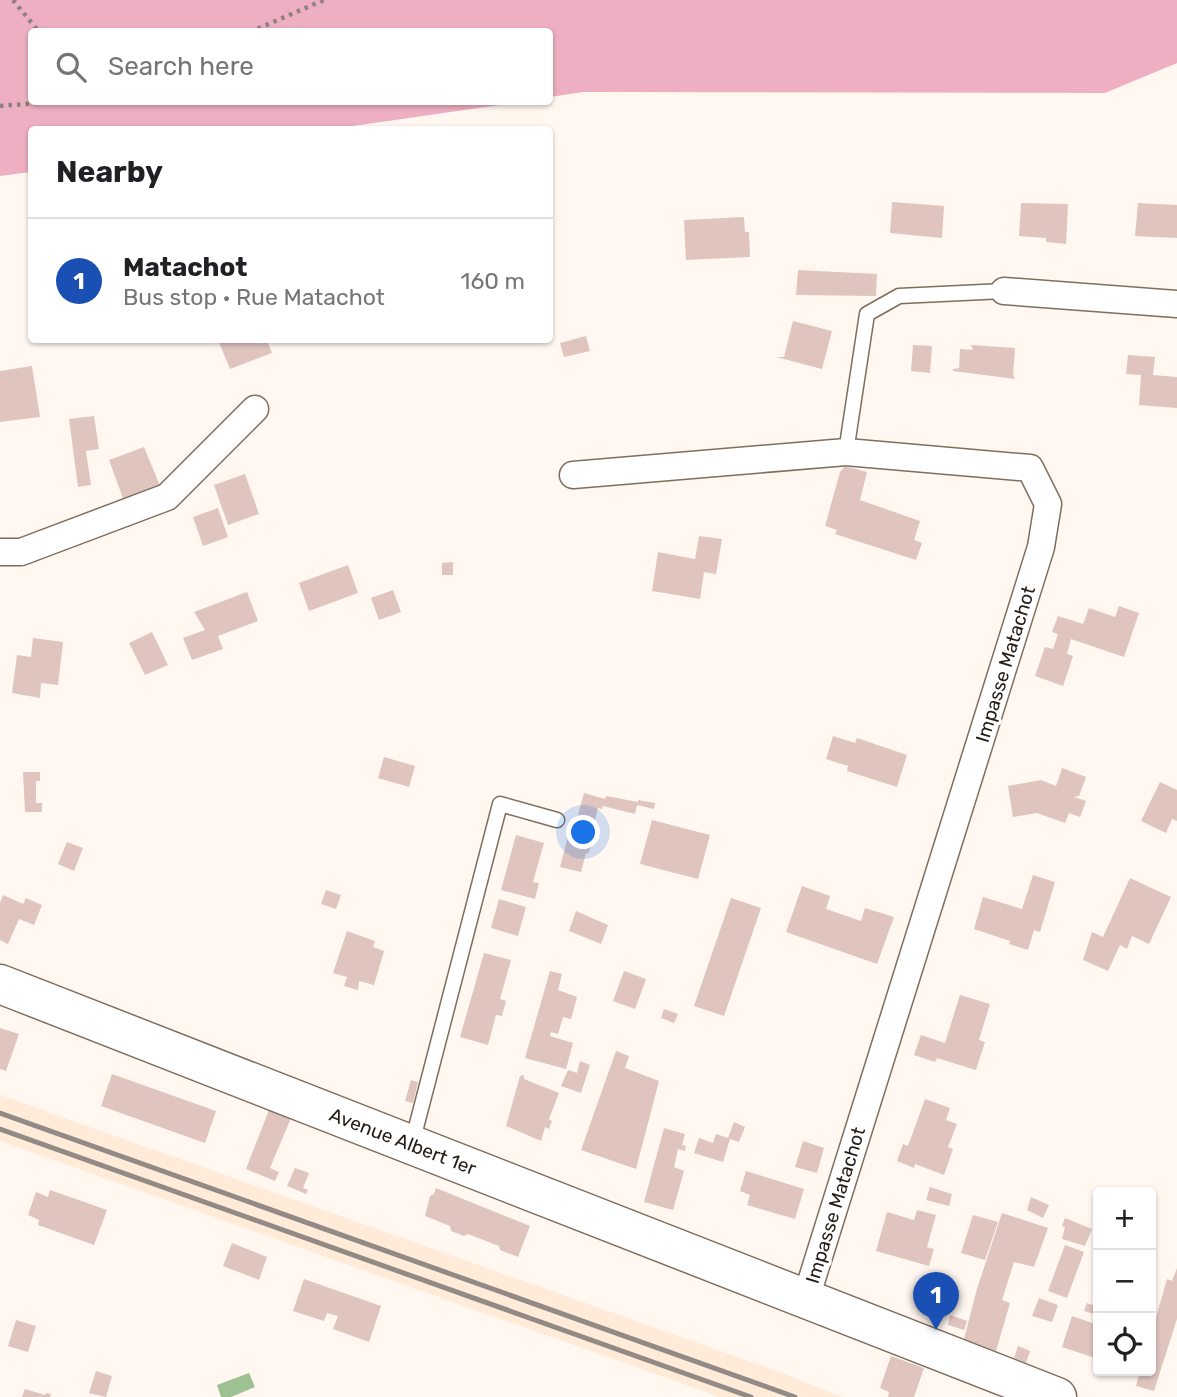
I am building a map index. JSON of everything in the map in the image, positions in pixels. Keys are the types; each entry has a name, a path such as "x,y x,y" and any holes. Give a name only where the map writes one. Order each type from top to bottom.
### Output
{"main road":[{"name":"Avenue Albert 1er","path":"0,984 1057,1397"}],"street":[{"path":"1004,291 1177,304"},
{"path":"0,552 21,552 167,497 255,409"},
{"name":"Impasse Matachot","path":"573,475 846,452 1030,468 1048,503 1041,547 806,1298"}],"lane":[{"path":"846,452 867,314 899,296 1004,291"},
{"path":"412,1144 499,804 556,820"}],"path":[{"path":"13,0 36,28"},
{"path":"259,28 324,0"},
{"path":"0,106 28,104"}],"shaded area":[{"path":"0,0 1177,0 1177,63 1105,93 583,92 553,97 553,28 28,28 28,105 499,105 353,126 28,126 28,172 0,176"},
{"path":"0,1095 791,1376 841,1397 720,1397 0,1141"},
{"path":"249,1373 255,1387 231,1397 221,1397 217,1385"}],"building":[{"path":"892,202 944,206 942,238 890,233"},
{"path":"1021,203 1068,204 1066,244 1046,242 1046,238 1019,236"},
{"path":"1138,203 1177,205 1177,238 1135,236"},
{"path":"744,217 745,232 749,232 750,257 686,260 684,220"},
{"path":"798,270 877,274 876,296 796,295"},
{"path":"793,321 832,331 822,369 776,357 784,357"},
{"path":"586,336 590,351 564,357 560,343"},
{"path":"219,343 268,343 272,353 230,369"},
{"path":"913,345 932,346 930,373 911,371"},
{"path":"971,345 1015,348 1015,379 953,371 959,368 960,349 973,350"},
{"path":"1128,355 1155,357 1153,375 1177,377 1177,408 1139,405 1141,375 1126,374"},
{"path":"32,366 40,417 0,422 0,371"},
{"path":"94,416 99,449 86,451 91,485 78,487 69,419"},
{"path":"144,447 160,486 124,501 109,460"},
{"path":"845,466 867,472 860,500 920,521 914,540 922,543 916,560 835,534 837,530 825,526 840,472"},
{"path":"245,474 259,514 228,525 214,485"},
{"path":"218,508 228,537 203,546 193,517"},
{"path":"699,536 722,539 716,574 704,572 700,599 652,591 658,552 695,559"},
{"path":"453,562 453,575 442,575 442,563"},
{"path":"348,565 358,593 309,611 299,583"},
{"path":"393,590 401,612 379,620 371,598"},
{"path":"247,592 258,621 218,636 223,649 192,660 183,638 205,630 194,612"},
{"path":"1119,606 1139,613 1124,657 1071,639 1067,654 1073,656 1063,686 1035,676 1045,647 1053,649 1058,634 1052,632 1058,616 1083,624 1089,608 1115,617"},
{"path":"152,632 168,665 145,675 129,643"},
{"path":"33,638 63,642 58,685 41,683 40,698 12,693 17,655 31,657"},
{"path":"833,736 855,743 857,738 907,755 897,787 847,771 848,766 826,759"},
{"path":"384,757 415,766 409,787 378,778"},
{"path":"1062,768 1086,777 1079,796 1074,797 1086,801 1080,817 1069,813 1065,823 1037,813 1013,817 1008,786 1041,780 1056,786"},
{"path":"23,772 40,772 40,781 36,781 36,803 42,803 42,812 25,812"},
{"path":"1160,782 1177,790 1177,821 1172,819 1166,833 1141,821"},
{"path":"584,793 605,799 606,796 655,803 654,809 637,805 635,814 603,806 602,809 598,808 588,846 591,847 588,854 586,853 581,872 560,867 568,836 572,837"},
{"path":"652,820 710,835 698,879 640,864"},
{"path":"516,835 544,843 533,882 539,883 535,899 501,890"},
{"path":"67,842 83,848 74,871 58,864"},
{"path":"1033,875 1055,882 1040,932 1034,930 1028,950 974,929 983,897 1022,909"},
{"path":"1130,878 1171,897 1149,944 1132,936 1127,949 1120,945 1108,971 1083,960 1092,932 1103,937"},
{"path":"802,886 830,896 826,909 861,921 865,908 894,917 877,964 786,932"},
{"path":"326,890 341,895 336,909 321,904"},
{"path":"3,895 23,904 26,898 42,905 34,925 19,919 8,944 0,940 0,903"},
{"path":"731,898 761,908 724,1016 694,1006"},
{"path":"499,899 526,907 518,936 491,928"},
{"path":"576,911 608,925 601,944 569,931"},
{"path":"347,931 375,941 373,947 384,951 374,985 359,981 358,990 344,986 347,977 333,973"},
{"path":"484,953 511,960 500,999 506,1001 502,1016 496,1015 488,1045 460,1037"},
{"path":"550,971 562,974 558,990 577,997 571,1019 563,1017 558,1034 551,1032 550,1036 573,1043 566,1069 525,1058"},
{"path":"624,971 646,979 635,1009 613,1001"},
{"path":"960,995 990,1004 979,1040 985,1042 976,1070 937,1058 935,1062 914,1055 921,1035 945,1043"},
{"path":"664,1009 678,1014 674,1023 661,1018"},
{"path":"0,1028 19,1034 6,1071 0,1069"},
{"path":"616,1051 629,1056 625,1068 659,1081 636,1169 581,1150"},
{"path":"580,1061 590,1065 581,1093 561,1086 568,1070 577,1073"},
{"path":"112,1074 216,1111 205,1143 101,1106"},
{"path":"524,1075 524,1079 559,1093 549,1119 552,1121 549,1129 545,1127 541,1141 506,1126 520,1076"},
{"path":"411,1080 418,1082 413,1103 405,1101"},
{"path":"925,1099 950,1108 946,1120 957,1124 948,1147 953,1149 944,1175 915,1164 914,1168 897,1161 903,1144 908,1146"},
{"path":"269,1110 291,1118 270,1168 279,1172 275,1181 246,1169"},
{"path":"734,1122 745,1127 739,1142 730,1139 723,1162 694,1153 699,1138 713,1143 716,1134 728,1138"},
{"path":"664,1128 685,1134 682,1145 686,1146 685,1151 678,1149 674,1167 684,1171 673,1210 644,1202"},
{"path":"803,1141 824,1148 817,1173 795,1167"},
{"path":"295,1168 309,1173 303,1188 308,1190 306,1194 287,1186"},
{"path":"746,1171 804,1189 795,1219 747,1205 750,1195 740,1191"},
{"path":"930,1187 952,1194 949,1206 926,1200"},
{"path":"436,1188 530,1226 518,1257 500,1250 499,1246 468,1234 464,1236 451,1231 450,1226 425,1216 430,1196"},
{"path":"50,1190 107,1210 94,1245 38,1225 39,1220 28,1215 36,1192 48,1197"},
{"path":"1031,1197 1049,1205 1043,1218 1027,1210"},
{"path":"917,1210 936,1215 927,1247 934,1249 929,1266 876,1251 887,1212 914,1220"},
{"path":"1002,1213 1048,1228 1034,1267 1014,1262 1002,1300 1010,1303 996,1351 964,1339"},
{"path":"973,1215 998,1222 985,1260 961,1253"},
{"path":"1065,1218 1092,1229 1085,1246 1062,1239"},
{"path":"232,1243 267,1257 259,1280 223,1266"},
{"path":"1065,1245 1084,1252 1067,1298 1048,1291"},
{"path":"1177,1268 1177,1319 1154,1391 1136,1386 1139,1376 1156,1376 1156,1318 1167,1279 1172,1281"},
{"path":"304,1279 381,1306 369,1342 333,1329 338,1316 327,1313 324,1321 293,1311"},
{"path":"1039,1298 1058,1305 1052,1322 1032,1316"},
{"path":"1087,1303 1093,1305 1093,1314 1084,1311"},
{"path":"950,1315 967,1321 964,1330 948,1325"},
{"path":"1072,1316 1093,1323 1093,1357 1062,1347"},
{"path":"16,1320 36,1326 28,1352 8,1346"},
{"path":"1018,1346 1030,1351 1026,1363 1014,1358"},
{"path":"891,1356 924,1368 914,1397 888,1397 889,1392 880,1388"},
{"path":"96,1371 112,1376 106,1397 89,1393"},
{"path":"25,1389 45,1395 51,1394 50,1397 22,1397"}],"railway":[{"path":"0,1113 795,1397"},
{"path":"0,1129 751,1397"}],"place":[{"name":"Matachot","path":"936,1330"}]}
